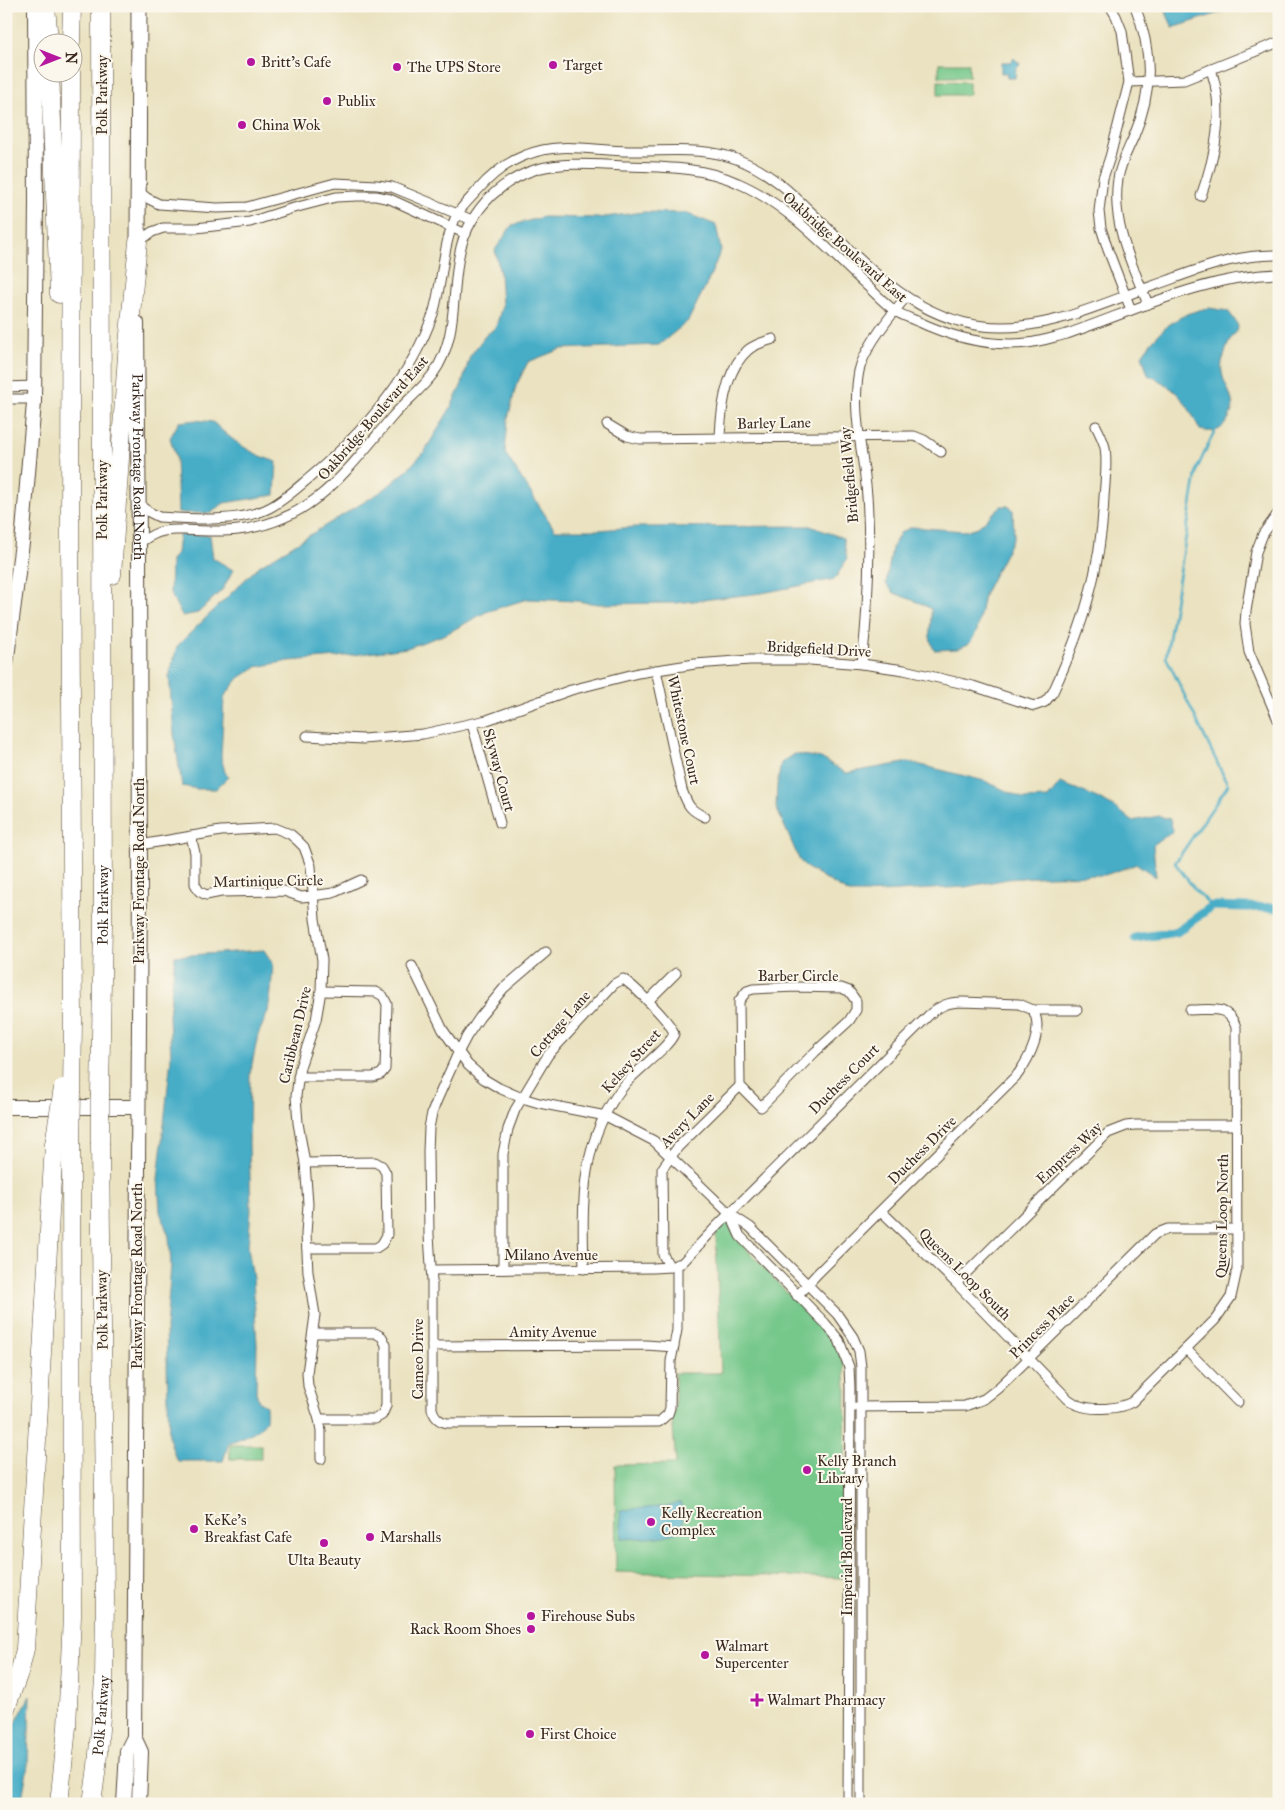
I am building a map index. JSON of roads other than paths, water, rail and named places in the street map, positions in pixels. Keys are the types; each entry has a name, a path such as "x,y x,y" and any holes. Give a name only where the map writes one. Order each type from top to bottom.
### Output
{"highway":[{"path":"46,6 48,32"},
{"path":"71,32 72,6"},
{"name":"Polk Parkway","path":"92,1804 104,1680 105,1599 100,1144 103,923 102,6"},
{"path":"50,82 64,454 70,538"},
{"name":"Polk Parkway","path":"59,1804 67,1726 72,1616 63,1145 73,1021 70,538 71,82"},
{"path":"102,682 114,549 127,355 138,242"},
{"path":"6,1708 20,1670 25,1649 63,1145"}],"main road":[{"path":"6,664 22,543 32,442 36,212 35,6"},
{"name":"Parkway Frontage Road North","path":"139,6 137,316 140,543 140,845 134,1737 141,1752 139,1804"},
{"path":"6,1108 138,1108"},
{"name":"Parkway Frontage Road North","path":"124,1804 127,1751 134,1737"}],"street":[{"path":"1110,6 1122,31 1129,82 1110,157 1102,178 1099,211 1101,228 1131,310"},
{"path":"1135,6 1143,25 1147,45 1148,81 1146,105 1124,158 1118,178 1118,218 1122,238 1148,304"},
{"path":"1129,82 1184,80 1279,42"},
{"path":"1201,196 1210,170 1216,142 1219,99 1212,68"},
{"name":"Oakbridge Boulevard East","path":"139,505 158,516 210,518 246,516 269,508 331,460 374,414 413,359 433,314 448,243 457,214 486,180 524,155 545,149 583,147 622,151 688,150 713,152 741,161 788,190 882,281 906,297 959,322 1004,327 1029,325 1062,318 1094,308 1209,265 1242,258 1279,255"},
{"name":"Oakbridge Boulevard East","path":"140,543 153,534 164,530 237,530 268,523 303,508 321,496 344,475 394,416 426,382 441,360 450,336 461,246 472,220 499,189 537,169 558,166 669,167 704,171 737,182 775,204 802,226 894,310 943,333 964,338 1000,343 1026,344 1067,334 1215,282 1256,274 1279,274"},
{"path":"137,190 158,204 247,208 335,183 377,184 392,187 472,220"},
{"path":"138,242 152,232 163,228 196,228 250,222 336,197 357,196 376,196 390,199 466,234"},
{"name":"Bridgefield Way","path":"862,664 867,602 868,539 867,496 856,400 859,369 873,342 894,310 906,297"},
{"path":"720,437 723,404 728,385 742,355 756,344 773,339"},
{"path":"6,386 34,393"},
{"path":"6,399 34,393"},
{"name":"Barley Lane","path":"607,424 627,436 640,438 914,436 924,440 941,452"},
{"name":"Bridgefield Drive","path":"306,736 363,739 423,734 472,724 571,690 656,670 712,662 801,659 862,664 949,680 1030,705 1041,704 1048,699 1076,639 1085,614 1098,560 1103,522 1105,447 1096,426"},
{"path":"1279,512 1263,534 1256,552 1245,624 1249,652 1279,722"},
{"name":"Whitestone Court","path":"656,670 682,790 692,811 705,817"},
{"name":"Skyway Court","path":"472,724 500,823"},
{"name":"Caribbean Drive","path":"140,845 221,831 275,828 290,834 304,848 311,866 312,896 322,960 321,992 316,1020 298,1076 296,1109 305,1163 308,1204 308,1272 315,1316 314,1333 306,1373 308,1386 319,1419 321,1459"},
{"name":"Martinique Circle","path":"190,836 195,853 195,884 201,893 209,895 222,892 284,891 301,897 333,893 361,880"},
{"name":"Cameo Drive","path":"546,952 525,968 493,1000 467,1036 437,1100 429,1128 428,1212 431,1270 432,1409 437,1418 441,1422 448,1423 659,1422 664,1419 670,1408 671,1361 677,1330 673,1265"},
{"name":"Imperial Boulevard","path":"412,966 443,1030 468,1065 484,1079 522,1098 540,1104 606,1116 654,1141 730,1214 750,1227 837,1314 853,1336 859,1351 861,1406 861,1804"},
{"path":"648,1001 676,974"},
{"name":"Kelsey Street","path":"584,1269 583,1200 587,1165 598,1127 618,1093 673,1037 674,1031 648,1001 623,979"},
{"name":"Cottage Lane","path":"503,1269 503,1154 515,1110 548,1055 614,984 623,979"},
{"name":"Barber Circle","path":"841,988 849,991 854,996 857,1005 849,1021 815,1052 761,1107 740,1086 739,1001 747,991 753,989 841,988"},
{"path":"298,1076 373,1077 381,1074 385,1069 386,1004 383,996 376,992 321,992"},
{"name":"Duchess Court","path":"673,1265 682,1262 886,1056 938,1008 953,1002 962,1002 1019,1004 1032,1010 1077,1010"},
{"name":"Duchess Drive","path":"797,1296 1018,1074 1024,1065 1035,1037 1038,1019 1032,1010"},
{"name":"Queens Loop North","path":"1029,1358 1068,1399 1078,1406 1117,1408 1132,1402 1187,1350 1215,1320 1231,1297 1237,1270 1236,1027 1232,1016 1226,1011 1190,1010"},
{"name":"Avery Lane","path":"673,1265 663,1255 662,1169 678,1147 740,1086"},
{"name":"Empress Way","path":"956,1283 1108,1133 1134,1125 1236,1125"},
{"path":"305,1163 375,1162 382,1166 386,1173 386,1236 382,1244 376,1248 307,1248"},
{"name":"Queens Loop South","path":"881,1211 956,1283 1029,1358"},
{"name":"Imperial Boulevard","path":"730,1214 740,1236 832,1331 844,1350 850,1374 848,1804"},
{"name":"Princess Place","path":"850,1406 965,1406 975,1403 991,1394 1155,1234 1168,1230 1236,1229"},
{"name":"Milano Avenue","path":"431,1270 653,1268 673,1265"},
{"path":"314,1333 375,1333 382,1337 386,1345 386,1406 382,1415 374,1419 319,1419"},
{"name":"Amity Avenue","path":"432,1346 646,1345 674,1347"},
{"path":"1187,1350 1238,1402"}],"water":[{"path":"1163,6 1240,6 1173,28"},
{"path":"1014,58 1020,64 1016,68 1015,78 1007,78 1006,73 1001,73 1001,62 1010,62"},
{"path":"643,212 686,213 716,225 721,250 688,321 659,345 561,349 528,362 516,386 508,419 505,453 555,530 598,530 636,527 810,526 843,538 847,559 835,579 762,593 676,603 598,604 527,599 486,612 446,634 407,648 289,661 256,667 239,678 224,697 221,757 228,777 216,789 197,789 182,786 174,735 169,676 177,646 259,566 382,491 404,473 424,452 450,409 462,384 470,356 485,336 496,327 502,306 500,274 495,250 512,225 543,217 598,218"},
{"path":"1209,308 1228,311 1238,327 1229,342 1222,362 1224,379 1232,400 1230,415 1222,427 1210,431 1200,430 1180,397 1167,385 1148,375 1142,355 1163,330 1179,318 1198,310"},
{"path":"196,420 213,422 242,446 277,462 275,495 224,503 211,513 178,513 176,457 170,438 179,422"},
{"path":"1001,506 1008,506 1013,510 1014,536 984,595 977,631 970,643 958,649 934,650 930,634 931,609 894,593 886,584 892,548 900,533 912,527 965,531 978,527"},
{"path":"179,535 210,535 213,558 233,570 223,589 198,613 182,616 170,593 171,560 177,553"},
{"path":"795,754 821,758 846,773 909,762 985,781 1024,799 1048,798 1060,783 1107,803 1132,821 1159,816 1170,819 1173,831 1153,845 1156,877 1137,864 1105,875 1049,876 1008,879 965,887 849,893 804,866 799,859 776,807 781,763"},
{"path":"264,950 273,964 268,1012 258,1035 250,1074 249,1144 251,1210 248,1247 253,1279 257,1344 256,1392 259,1402 266,1406 266,1417 261,1427 245,1437 229,1443 223,1461 178,1461 169,1438 166,1327 171,1265 169,1237 160,1212 158,1179 171,1058 169,1016 175,956"},
{"name":"Kelly Recreation Complex","path":"681,1502 683,1523 679,1531 664,1536 622,1539 620,1510 669,1506"},
{"path":"30,1696 28,1765 21,1804 6,1804 6,1741"}],"waterway":[{"path":"1212,906 1196,891 1175,863 1228,785 1166,657 1197,469 1215,430"},
{"path":"1135,938 1177,932 1212,906 1279,908"}],"place":[{"name":"Britt's Cafe","path":"251,62"},
{"name":"Target","path":"553,65"},
{"name":"The UPS Store","path":"397,67"},
{"name":"Publix","path":"327,101"},
{"name":"China Wok","path":"242,125"},
{"name":"Kelly Branch Library","path":"807,1470"},
{"name":"Kelly Recreation Complex","path":"651,1522"},
{"name":"KeKe's Breakfast Cafe","path":"194,1529"},
{"name":"Marshalls","path":"370,1537"},
{"name":"Ulta Beauty","path":"324,1543"},
{"name":"Firehouse Subs","path":"531,1616"},
{"name":"Rack Room Shoes","path":"531,1629"},
{"name":"Walmart Supercenter","path":"705,1655"},
{"name":"Walmart Pharmacy","path":"757,1700"},
{"name":"First Choice","path":"530,1734"}]}
